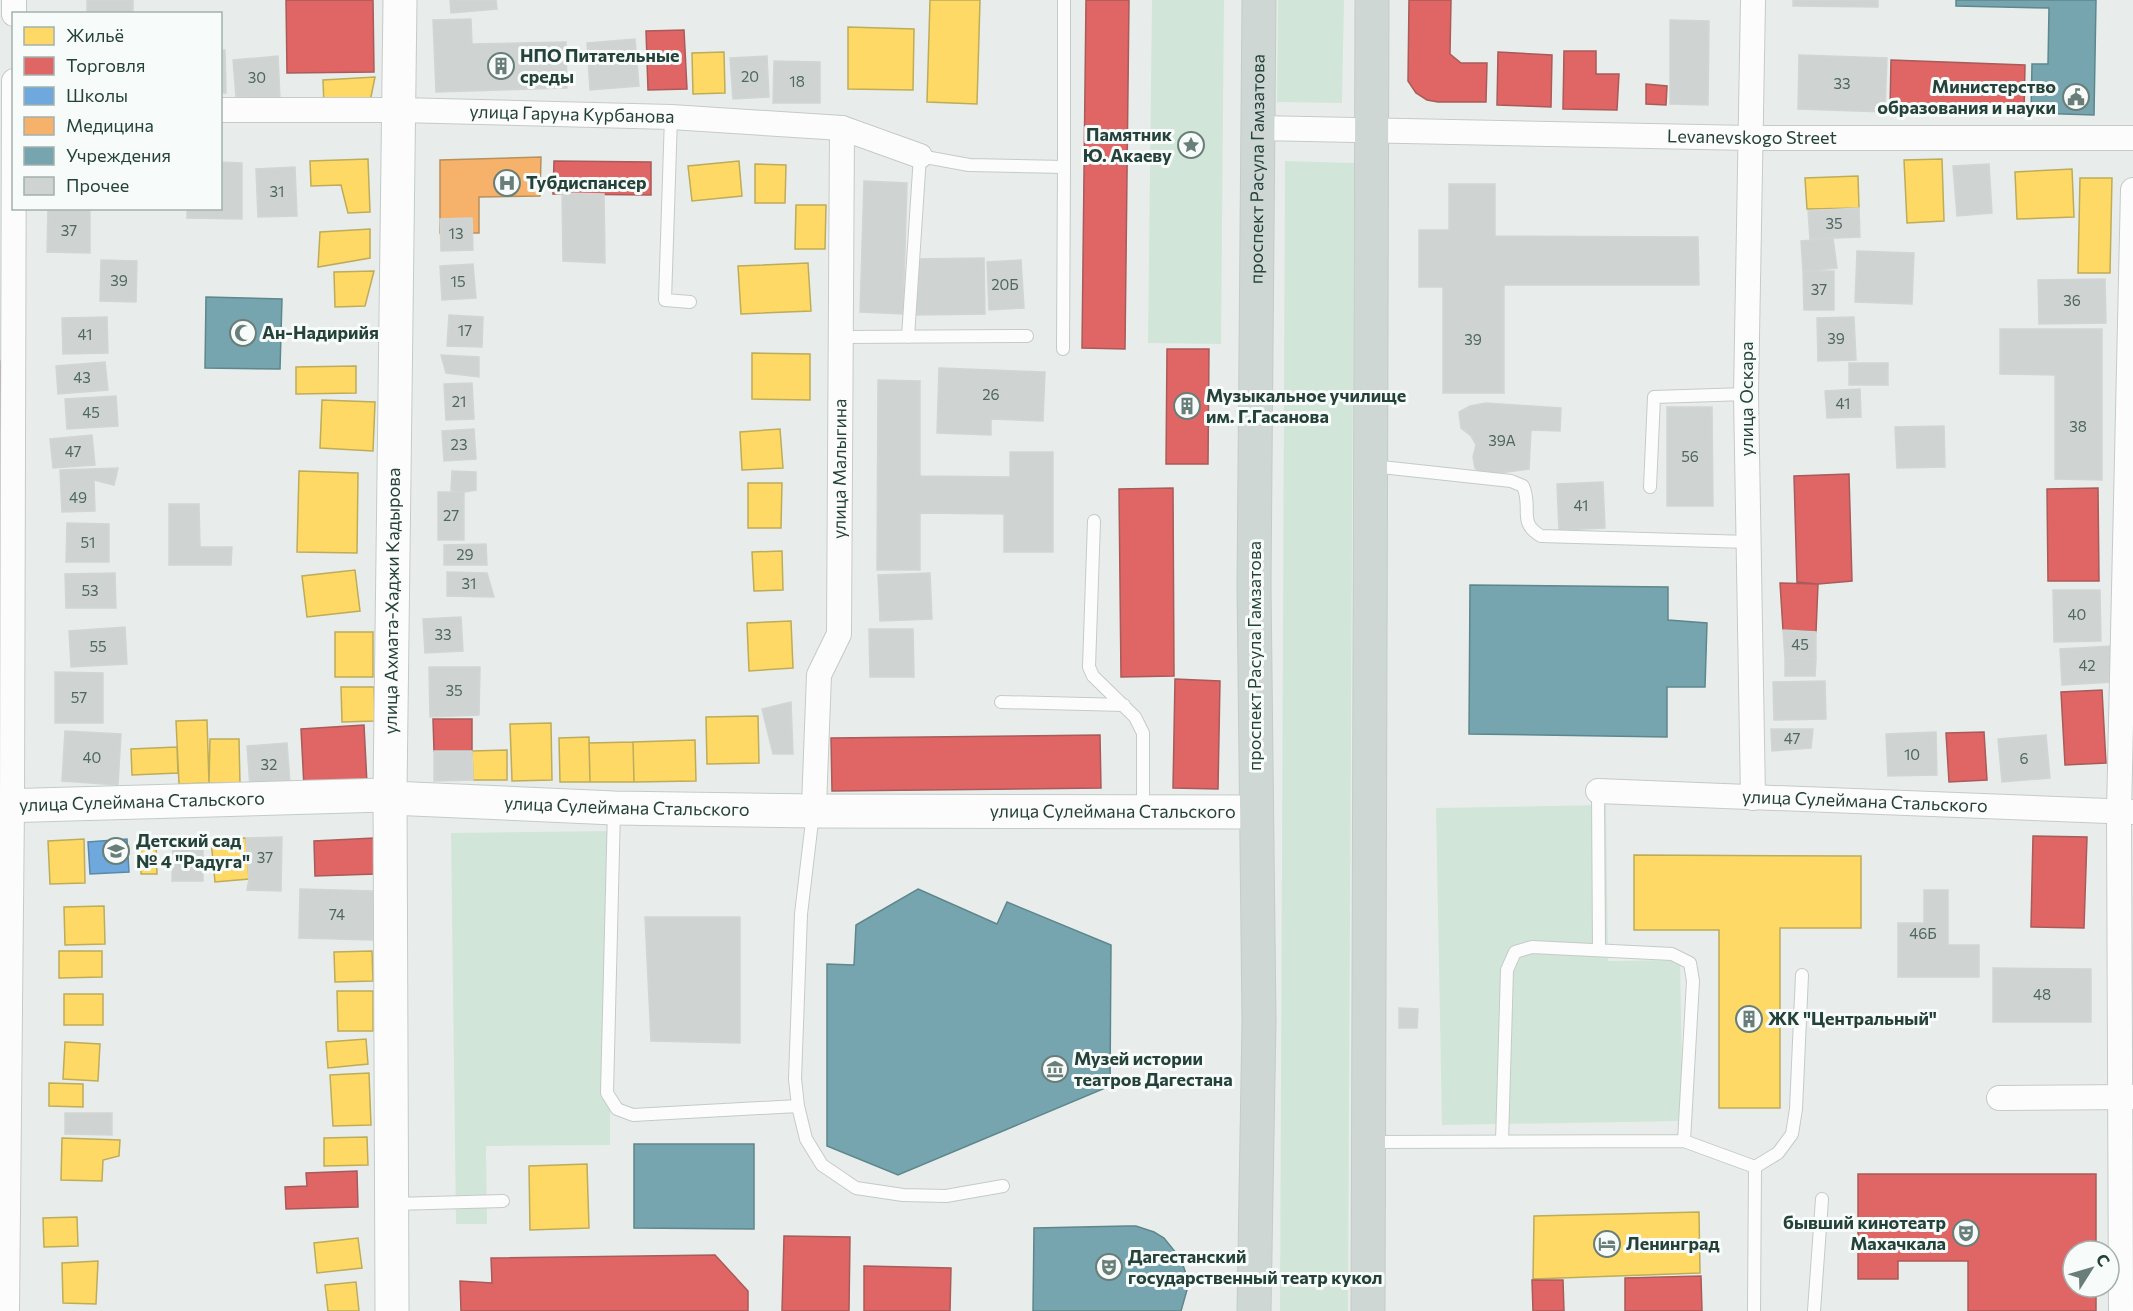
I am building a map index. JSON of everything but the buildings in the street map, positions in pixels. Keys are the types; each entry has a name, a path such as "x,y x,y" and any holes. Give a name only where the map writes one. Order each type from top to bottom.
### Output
{"main road":[{"name":"улица Ахмата-Хаджи Кадырова","path":"392,1311 390,795 400,0"},
{"name":"проспект Расула Гамзатова","path":"1254,1311 1258,1021 1254,585 1259,0"},
{"path":"1368,1311 1372,0"},
{"name":"улица Сулеймана Стальского","path":"6,804 385,790 390,795 614,808 1143,807 1256,810"},
{"name":"улица Сулеймана Стальского","path":"390,795 615,805 1256,810"}],"street":[{"name":"улица Оскара","path":"1753,0 1746,394 1753,798"},
{"name":"улица Гаруна Курбанова","path":"222,110 399,110 671,117 842,128 920,156"},
{"name":"улица Малыгина","path":"814,808 819,675 839,634 842,128"},
{"name":"Levanevskogo Street","path":"1257,128 1751,138 2133,138"},
{"path":"2121,1311 2126,1097 2126,812 2133,190"},
{"path":"7,1311 6,804 12,208"},
{"name":"улица Сулеймана Стальского","path":"1598,791 2126,812"},
{"path":"1999,1098 2126,1097"}],"lane":[{"path":"1063,349 1064,0"},
{"path":"671,117 665,300 690,302"},
{"path":"908,337 920,156 969,165 1064,167"},
{"path":"842,337 1027,336"},
{"path":"1650,487 1654,397 1746,394"},
{"path":"1370,466 1511,481 1523,486 1528,498 1527,520 1530,529 1541,536 1749,542"},
{"path":"1094,521 1089,667 1093,676 1135,717 1143,733 1143,807"},
{"path":"1001,702 1124,705"},
{"path":"1598,791 1599,950"},
{"path":"615,805 607,1093 617,1109 633,1114 798,1106"},
{"path":"814,808 801,914 795,1079 798,1106 806,1139 822,1164 856,1188 903,1195 946,1196 1003,1186"},
{"path":"1502,1142 1507,970 1515,952 1532,947 1672,954 1690,963 1693,981 1684,1142"},
{"path":"1755,1167 1778,1153 1792,1134 1796,1109 1802,975"},
{"path":"1368,1142 1684,1142 1755,1167"},
{"path":"1754,1311 1755,1167"},
{"path":"1814,1311 1822,1199"},
{"path":"393,1204 503,1202"}],"green space":[{"path":"1152,0 1224,0 1221,344 1148,343"},
{"path":"1278,0 1344,0 1342,103 1277,102"},
{"path":"1285,161 1354,163 1348,1311 1280,1311"},
{"path":"1606,805 1608,961 1680,960 1683,1121 1442,1125 1436,808"},
{"path":"610,831 610,1145 486,1146 487,1224 456,1224 451,833"}],"place":[{"name":"НПО Питательные среды","path":"501,66"},
{"name":"Министерство образования и науки","path":"2076,97"},
{"name":"Памятник Ю. Акаеву","path":"1191,145"},
{"name":"Тубдиспансер","path":"507,183"},
{"name":"Ан-Надирийя","path":"243,333"},
{"name":"Музыкальное училище им. Г.Гасанова","path":"1187,406"},
{"name":"Детский сад № 4 \"Радуга\"","path":"116,851"},
{"name":"ЖК \"Центральный\"","path":"1749,1019"},
{"name":"Музей истории театров Дагестана","path":"1055,1069"},
{"name":"бывший кинотеатр Махачкала","path":"1966,1233"},
{"name":"Ленинград","path":"1607,1244"},
{"name":"Дагестанский государственный театр кукол","path":"1109,1267"}]}
